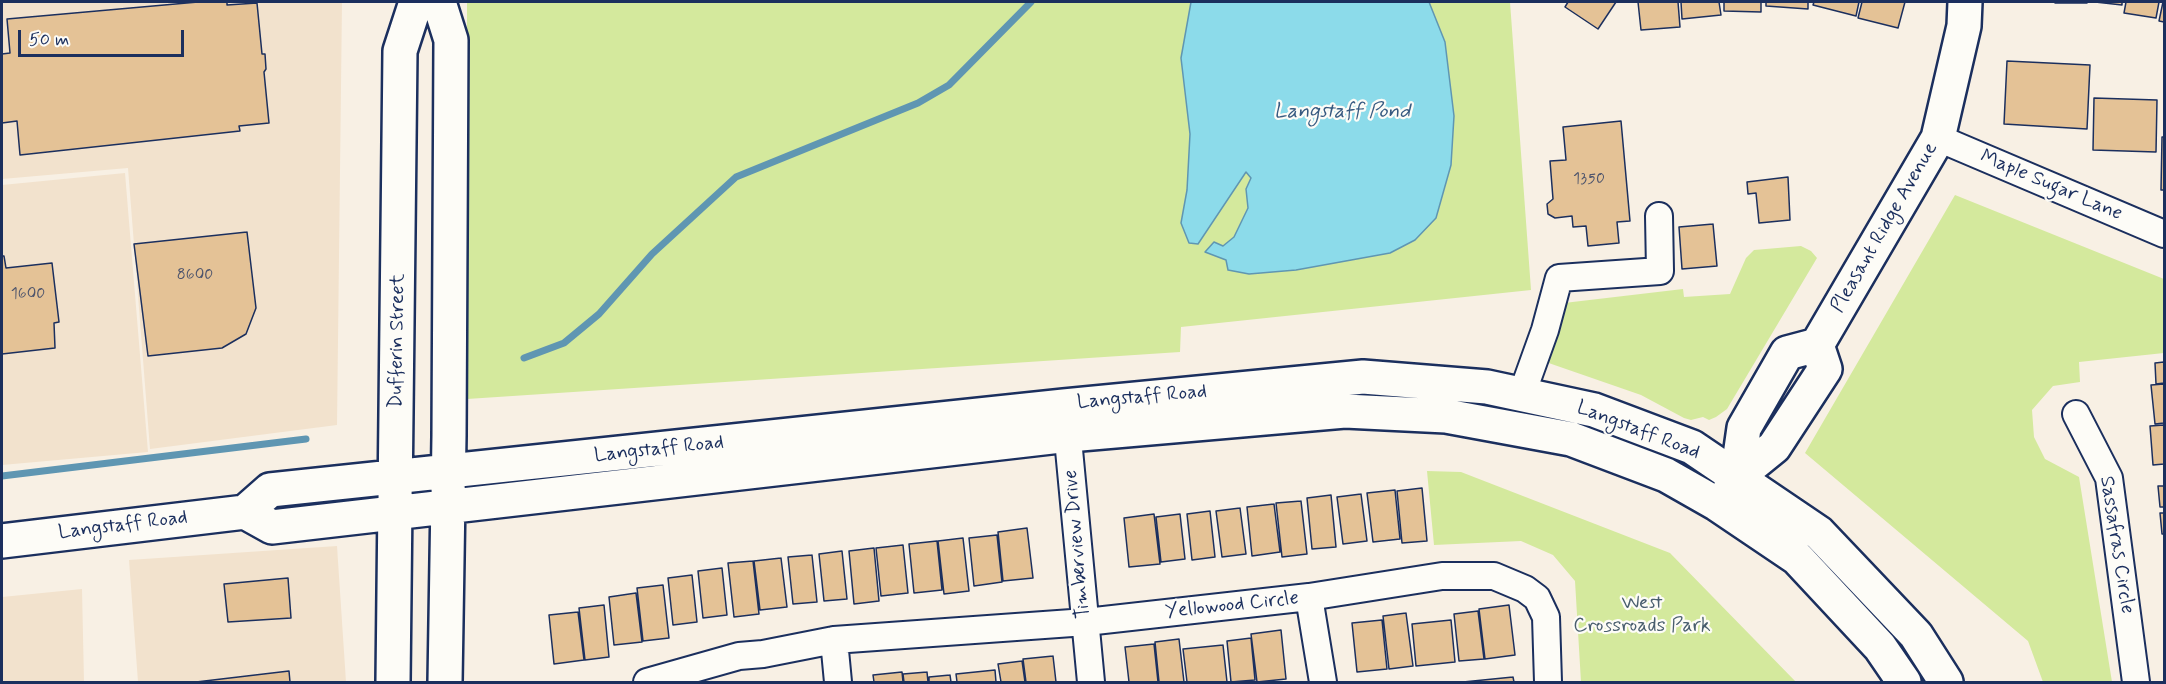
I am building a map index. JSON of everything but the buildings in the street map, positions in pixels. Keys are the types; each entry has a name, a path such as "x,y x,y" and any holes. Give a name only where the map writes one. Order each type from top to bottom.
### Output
{"main road":[{"name":"Dufferin Street","path":"393,682 400,51 416,2"},
{"path":"439,2 451,40 445,682"},
{"name":"Pleasant Ridge Avenue","path":"1717,504 1737,477 1744,428 1787,353 1817,345 1938,138 1964,26 1965,2"},
{"name":"Langstaff Road","path":"245,512 272,527 448,505 1363,377 1486,387 1594,410 1692,447 1819,533 1916,635 1946,682"},
{"name":"Langstaff Road","path":"2,541 245,512 270,490 396,474 448,472 1066,420 1345,411 1446,416 1571,439 1666,475 1717,504 1797,558 1880,648 1904,682"}],"street":[{"name":"Maple Sugar Lane","path":"1938,138 2164,234"},
{"path":"1522,394 1545,330 1558,278 1660,271 1659,216"},
{"name":"Sassafras Circle","path":"2076,414 2109,478 2136,682"},
{"name":"Timberview Drive","path":"1066,420 1091,682"},
{"name":"Yellowood Circle","path":"647,682 739,656 763,654 834,640 1086,622 1309,597 1442,576 1494,576 1525,589 1537,598 1546,617 1548,682"},
{"path":"1309,597 1323,682"},
{"path":"834,640 838,682"}],"shaded area":[{"path":"2,2 342,2 337,425 150,449 128,168 2,179"},
{"path":"125,173 148,452 2,465 2,185"},
{"path":"337,546 346,682 138,682 129,560"},
{"path":"82,589 84,682 2,682 2,597"}],"green space":[{"path":"467,2 1191,2 1181,58 1190,134 1234,187 1246,172 1251,178 1246,189 1248,207 1234,237 1223,246 1206,252 1327,264 1390,253 1415,240 1454,116 1445,42 1429,2 1510,2 1531,290 1181,327 1180,352 467,399"},
{"path":"1955,195 2164,279 2164,353 2079,362 2080,382 2053,386 2032,410 2034,437 2045,459 2079,477 2112,682 2043,682 2028,641 1805,453"},
{"path":"1801,246 1811,251 1817,258 1727,409 1716,417 1709,420 1703,417 1691,420 1684,418 1641,395 1540,360 1564,303 1683,289 1684,297 1730,294 1746,258 1754,250"},
{"name":"West Crossroads Park","path":"1427,471 1461,472 1670,553 1796,682 1581,682 1575,581 1553,555 1521,541 1434,545"}],"water":[{"name":"Langstaff Pond","path":"1191,2 1429,2 1445,42 1454,116 1451,165 1436,218 1415,240 1390,253 1296,270 1249,274 1228,270 1226,260 1205,252 1214,242 1223,246 1234,237 1248,208 1246,189 1251,178 1246,172 1198,244 1189,243 1181,223 1187,190 1190,134 1181,58"}],"waterway":[{"path":"524,358 564,343 599,314 652,254 736,177 918,103 949,85 1031,2"},
{"path":"2,476 306,439"}]}
